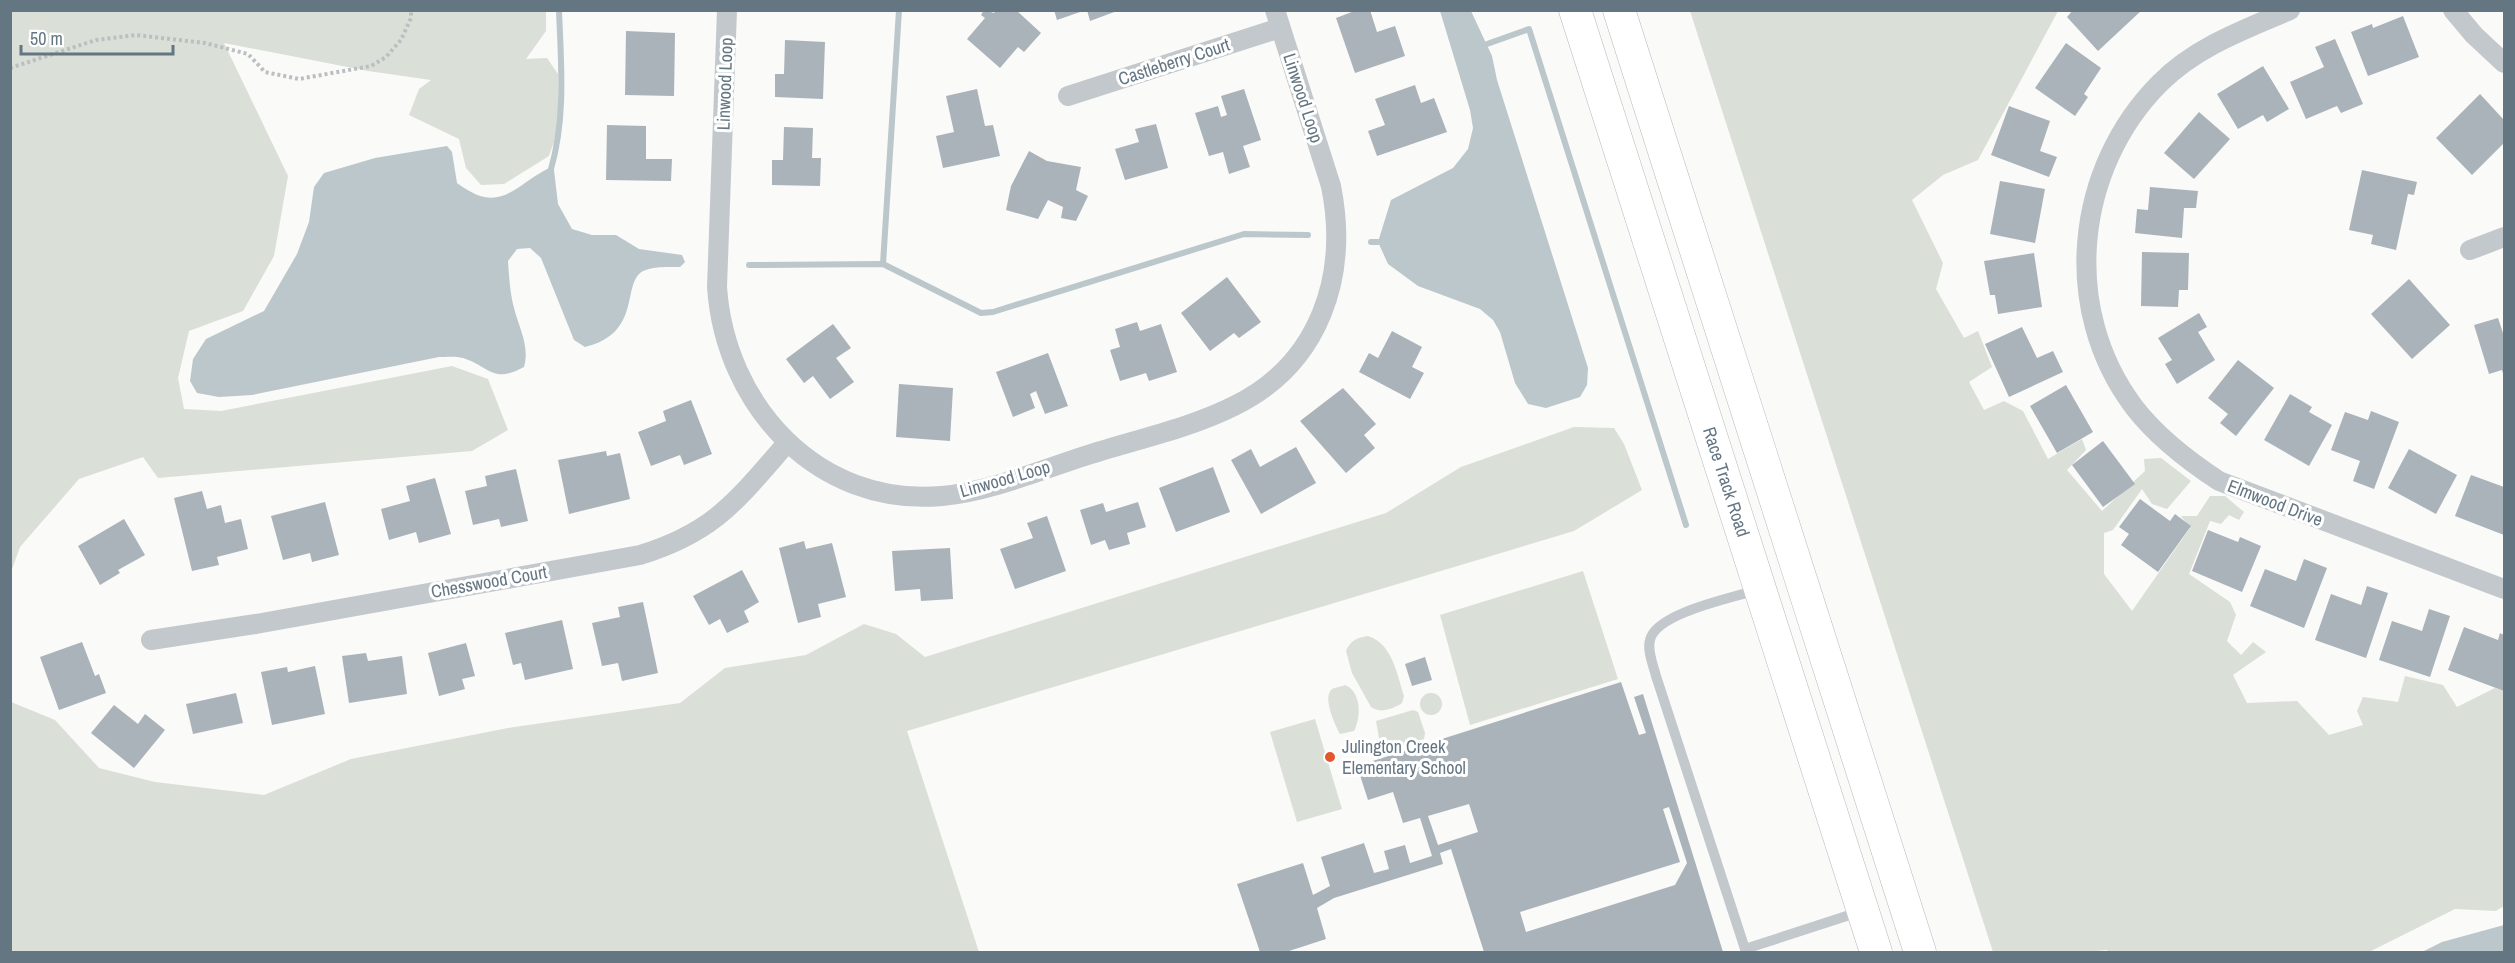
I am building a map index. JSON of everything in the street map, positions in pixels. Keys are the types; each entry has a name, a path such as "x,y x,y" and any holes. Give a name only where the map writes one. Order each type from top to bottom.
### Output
{"main road":[{"name":"Race Track Road","path":"1575,10 1876,952"},
{"path":"1619,10 1920,952"},
{"path":"1760,589 1786,600 1813,619"},
{"path":"1863,910 1902,898"}],"street":[{"name":"Linwood Loop","path":"728,10 717,287 719,315 729,353 749,396 765,419 788,443 812,462 854,483 885,492 941,496 972,491 1208,417 1250,397 1280,375 1299,354 1314,331 1327,304 1335,275 1338,245 1337,215 1332,186 1278,19"},
{"name":"Elmwood Drive","path":"2290,10 2232,34 2183,64 2142,103 2108,154 2096,185 2089,217 2086,249 2093,317 2104,352 2119,384 2152,428 2183,457 2219,481 2505,589"},
{"path":"2453,10 2474,35 2505,63"},
{"name":"Castleberry Court","path":"1068,96 1278,19"},
{"path":"2470,250 2505,237"},
{"name":"Chesswood Court","path":"151,640 268,622 640,555 671,546 711,524 736,502 788,443"}],"lane":[{"path":"1760,589 1671,618 1652,633 1649,642 1656,676 1746,951 1863,910"}],"path":[{"path":"10,68 96,40 136,34 205,43 248,54 265,72 299,79 371,66 386,57 400,40 411,18 411,10"}],"shaded area":[{"path":"11,10 546,11 546,31 526,59 547,58 558,74 559,127 549,156 504,184 481,185 466,168 459,139 409,115 419,89 431,80 368,71 224,43 288,176 274,256 243,311 189,331 178,378 184,409 221,411 452,366 488,379 508,430 472,451 158,478 143,457 79,479 20,547 11,572"},
{"path":"1440,11 1471,11 1492,56 1497,80 1588,368 1587,385 1580,397 1546,408 1528,404 1515,383 1500,332 1493,320 1480,309 1418,286 1388,264 1378,242 1391,200 1453,168 1468,149 1473,128 1470,110"},
{"path":"1690,11 2058,11 1978,160 1943,175 1912,200 1943,263 1936,289 1964,338 1978,331 1992,367 1969,382 1984,410 2004,401 2023,411 2048,459 2082,439 2086,450 2067,470 2102,511 2145,471 2144,459 2161,458 2191,481 2167,509 2152,504 2142,489 2113,530 2104,533 2104,574 2132,611 2190,528 2181,516 2197,516 2210,496 2225,496 2244,512 2239,520 2229,515 2221,524 2210,521 2189,574 2230,602 2236,615 2227,641 2241,655 2253,642 2266,652 2233,675 2247,703 2297,701 2329,735 2363,725 2357,711 2363,697 2398,702 2405,676 2443,685 2457,707 2495,688 2504,691 2504,906 2496,911 2455,909 2369,952 2108,952 2107,950 1993,952"},
{"path":"447,146 452,152 457,183 472,192 484,197 495,198 505,195 549,168 554,170 558,204 572,229 592,235 616,235 639,249 682,255 685,262 680,267 643,271 637,277 628,308 615,331 603,340 585,347 574,340 541,258 530,248 517,249 508,261 509,273 513,302 526,352 524,367 513,372 498,374 463,358 439,357 252,395 219,397 197,393 190,381 193,359 206,339 264,311 297,254 309,222 314,187 324,173 375,158"},
{"path":"1574,427 1614,428 1624,444 1642,490 1574,531 907,731 979,952 11,952 11,702 55,720 99,768 155,782 264,795 351,759 508,728 680,703 725,668 806,655 864,624 896,634 925,657 1386,513 1461,467"},
{"path":"1583,571 1618,679 1470,725 1440,615"},
{"path":"1368,636 1376,640 1389,653 1399,679 1404,696 1402,703 1391,709 1378,710 1371,707 1352,673 1346,651 1354,640"},
{"path":"1345,685 1355,693 1359,713 1354,731 1340,734 1335,725 1328,699 1331,690"},
{"path":"1431,693 1439,696 1442,704 1439,712 1431,715 1423,712 1420,704 1423,696"},
{"path":"1413,710 1418,712 1425,733 1424,739 1386,751 1381,749 1376,721"},
{"path":"1315,719 1342,809 1297,822 1270,732"},
{"path":"2504,925 2504,952 2422,952 2442,942"}],"building":[{"path":"984,10 994,13 996,10 1016,10 1041,33 1024,52 1018,47 1000,68 967,39 985,18 981,15"},
{"path":"1054,10 1082,10 1083,11 1057,20"},
{"path":"1087,10 1117,10 1117,11 1090,21"},
{"path":"1357,10 1370,10 1377,32 1395,26 1405,56 1355,73 1336,18"},
{"path":"2073,10 2142,10 2098,51 2067,17"},
{"path":"2403,16 2419,57 2368,76 2351,32 2372,24 2373,28"},
{"path":"626,31 675,33 674,96 625,95"},
{"path":"2335,39 2363,104 2341,113 2337,106 2306,119 2290,82 2324,67 2315,47"},
{"path":"785,40 825,42 823,99 775,97 775,74 784,74"},
{"path":"2066,43 2101,68 2084,94 2088,97 2075,116 2035,88"},
{"path":"2263,66 2289,109 2267,122 2263,115 2238,129 2217,94"},
{"path":"1415,85 1421,103 1434,98 1447,132 1377,156 1368,131 1385,125 1375,99"},
{"path":"977,89 985,126 993,125 1000,156 943,168 936,136 954,132 946,96"},
{"path":"1244,89 1261,140 1243,146 1250,167 1229,174 1223,152 1209,156 1195,113 1218,106 1221,117 1227,115 1221,96"},
{"path":"2480,94 2504,120 2504,143 2472,175 2436,138"},
{"path":"2009,106 2050,121 2040,151 2057,157 2049,177 1991,155"},
{"path":"2199,112 2230,139 2194,179 2164,153"},
{"path":"1156,124 1168,168 1125,180 1115,149 1139,142 1135,129"},
{"path":"607,125 646,126 646,159 672,159 671,181 606,180"},
{"path":"784,127 813,128 812,158 821,158 820,186 772,185 772,160 783,160"},
{"path":"1029,151 1047,161 1081,167 1076,190 1088,196 1076,221 1061,218 1063,207 1048,200 1038,219 1006,210 1011,186"},
{"path":"2362,170 2417,182 2414,195 2408,194 2396,250 2371,244 2373,235 2349,230"},
{"path":"2000,181 2045,189 2035,243 1990,234"},
{"path":"2150,187 2198,191 2196,208 2184,208 2182,238 2135,233 2137,209 2148,210"},
{"path":"2142,252 2189,253 2188,290 2179,290 2178,307 2141,306"},
{"path":"2034,253 2042,307 1998,314 1995,295 1990,295 1984,261"},
{"path":"1227,277 1261,322 1239,338 1234,333 1210,351 1181,313"},
{"path":"2409,279 2450,325 2412,359 2371,314"},
{"path":"2199,313 2207,327 2198,332 2215,360 2177,384 2165,364 2172,360 2158,338"},
{"path":"2498,318 2504,336 2504,377 2502,370 2489,374 2474,325"},
{"path":"1137,322 1140,331 1161,324 1177,372 1149,381 1146,373 1120,381 1110,350 1120,347 1115,329"},
{"path":"833,324 851,348 836,358 854,382 830,399 813,376 804,383 786,359"},
{"path":"2022,327 2037,358 2053,351 2063,372 2009,397 1985,344"},
{"path":"1392,331 1422,347 1412,367 1424,373 1410,399 1359,372 1369,353 1378,358"},
{"path":"1048,353 1068,406 1045,414 1036,391 1030,394 1035,408 1013,417 996,372"},
{"path":"2238,360 2274,388 2236,436 2220,423 2228,414 2208,398"},
{"path":"899,384 953,388 950,441 896,437"},
{"path":"2066,385 2093,432 2057,453 2030,406"},
{"path":"1343,388 1376,424 1364,435 1375,448 1346,473 1300,421"},
{"path":"2290,394 2312,407 2309,412 2332,425 2309,466 2264,440"},
{"path":"691,400 712,454 684,465 680,455 651,466 638,432 666,421 663,411"},
{"path":"2371,411 2399,422 2374,489 2353,481 2360,461 2331,450 2345,412 2368,420"},
{"path":"2103,441 2135,484 2103,507 2072,465"},
{"path":"1296,447 1316,483 1261,514 1231,460 1251,449 1260,467"},
{"path":"2409,449 2457,475 2436,514 2388,488"},
{"path":"606,451 607,456 620,453 630,499 569,514 558,460"},
{"path":"1213,467 1230,512 1176,532 1159,488"},
{"path":"516,469 528,521 501,527 499,519 473,525 465,491 487,486 485,476"},
{"path":"2471,475 2504,487 2504,535 2455,516"},
{"path":"435,478 451,534 419,543 416,532 389,540 381,509 410,501 406,486"},
{"path":"202,491 207,509 221,505 225,523 241,519 248,549 217,557 219,565 192,571 174,498"},
{"path":"2140,499 2170,521 2175,514 2191,526 2158,572 2121,545 2129,534 2119,527"},
{"path":"325,502 339,555 312,562 310,553 283,560 271,516"},
{"path":"1138,502 1146,527 1127,533 1130,544 1109,550 1105,540 1091,545 1080,510 1103,503 1106,512"},
{"path":"1047,516 1066,571 1015,589 1000,549 1033,538 1027,523"},
{"path":"124,519 145,555 118,570 120,573 100,585 78,546"},
{"path":"2208,530 2238,542 2240,537 2261,546 2242,592 2192,571"},
{"path":"804,541 806,549 832,543 846,597 818,604 821,617 798,623 779,548"},
{"path":"950,548 953,599 921,601 920,589 895,591 892,551"},
{"path":"2304,559 2327,568 2304,628 2250,606 2265,569 2296,581"},
{"path":"742,570 759,602 744,611 749,622 727,633 720,619 709,625 693,596"},
{"path":"2367,586 2388,593 2366,658 2315,640 2331,594 2361,605"},
{"path":"643,602 658,673 622,681 618,663 602,666 592,623 620,617 618,607"},
{"path":"2429,609 2450,616 2430,677 2379,660 2392,621 2422,631"},
{"path":"562,620 573,669 525,680 521,663 513,665 505,633"},
{"path":"2464,627 2498,640 2500,633 2504,635 2504,691 2448,670"},
{"path":"82,642 95,676 99,674 106,693 59,710 40,657"},
{"path":"466,643 475,676 462,679 465,689 439,696 428,653"},
{"path":"366,653 368,661 402,656 407,694 349,703 342,656"},
{"path":"1425,657 1432,680 1412,686 1405,664"},
{"path":"315,666 325,714 272,725 261,672 287,667 288,672"},
{"path":"1621,682 1639,735 1646,733 1634,697 1643,694 1723,952 1484,952 1451,849 1440,853 1443,864 1334,898 1317,908 1326,939 1286,952 1260,952 1237,884 1303,863 1313,895 1330,886 1321,857 1364,843 1374,873 1389,869 1384,851 1405,845 1410,863 1432,856 1420,818 1403,823 1393,792 1368,800 1357,766","holes":["1469,804 1478,832 1438,845 1428,816","1669,807 1687,863 1675,885 1526,932 1520,912 1680,862 1663,809"]},
{"path":"236,693 243,723 193,734 186,704"},
{"path":"114,705 138,724 145,714 165,730 134,768 91,733"}],"waterway":[{"path":"551,169 561,110 559,10"},
{"path":"883,264 899,10"},
{"path":"1487,44 1529,29 1686,525"},
{"path":"749,265 883,264 981,313 993,312 1244,234 1308,235"},
{"path":"1371,242 1378,242"}],"place":[{"name":"Julington Creek Elementary School","path":"1330,757"}]}
